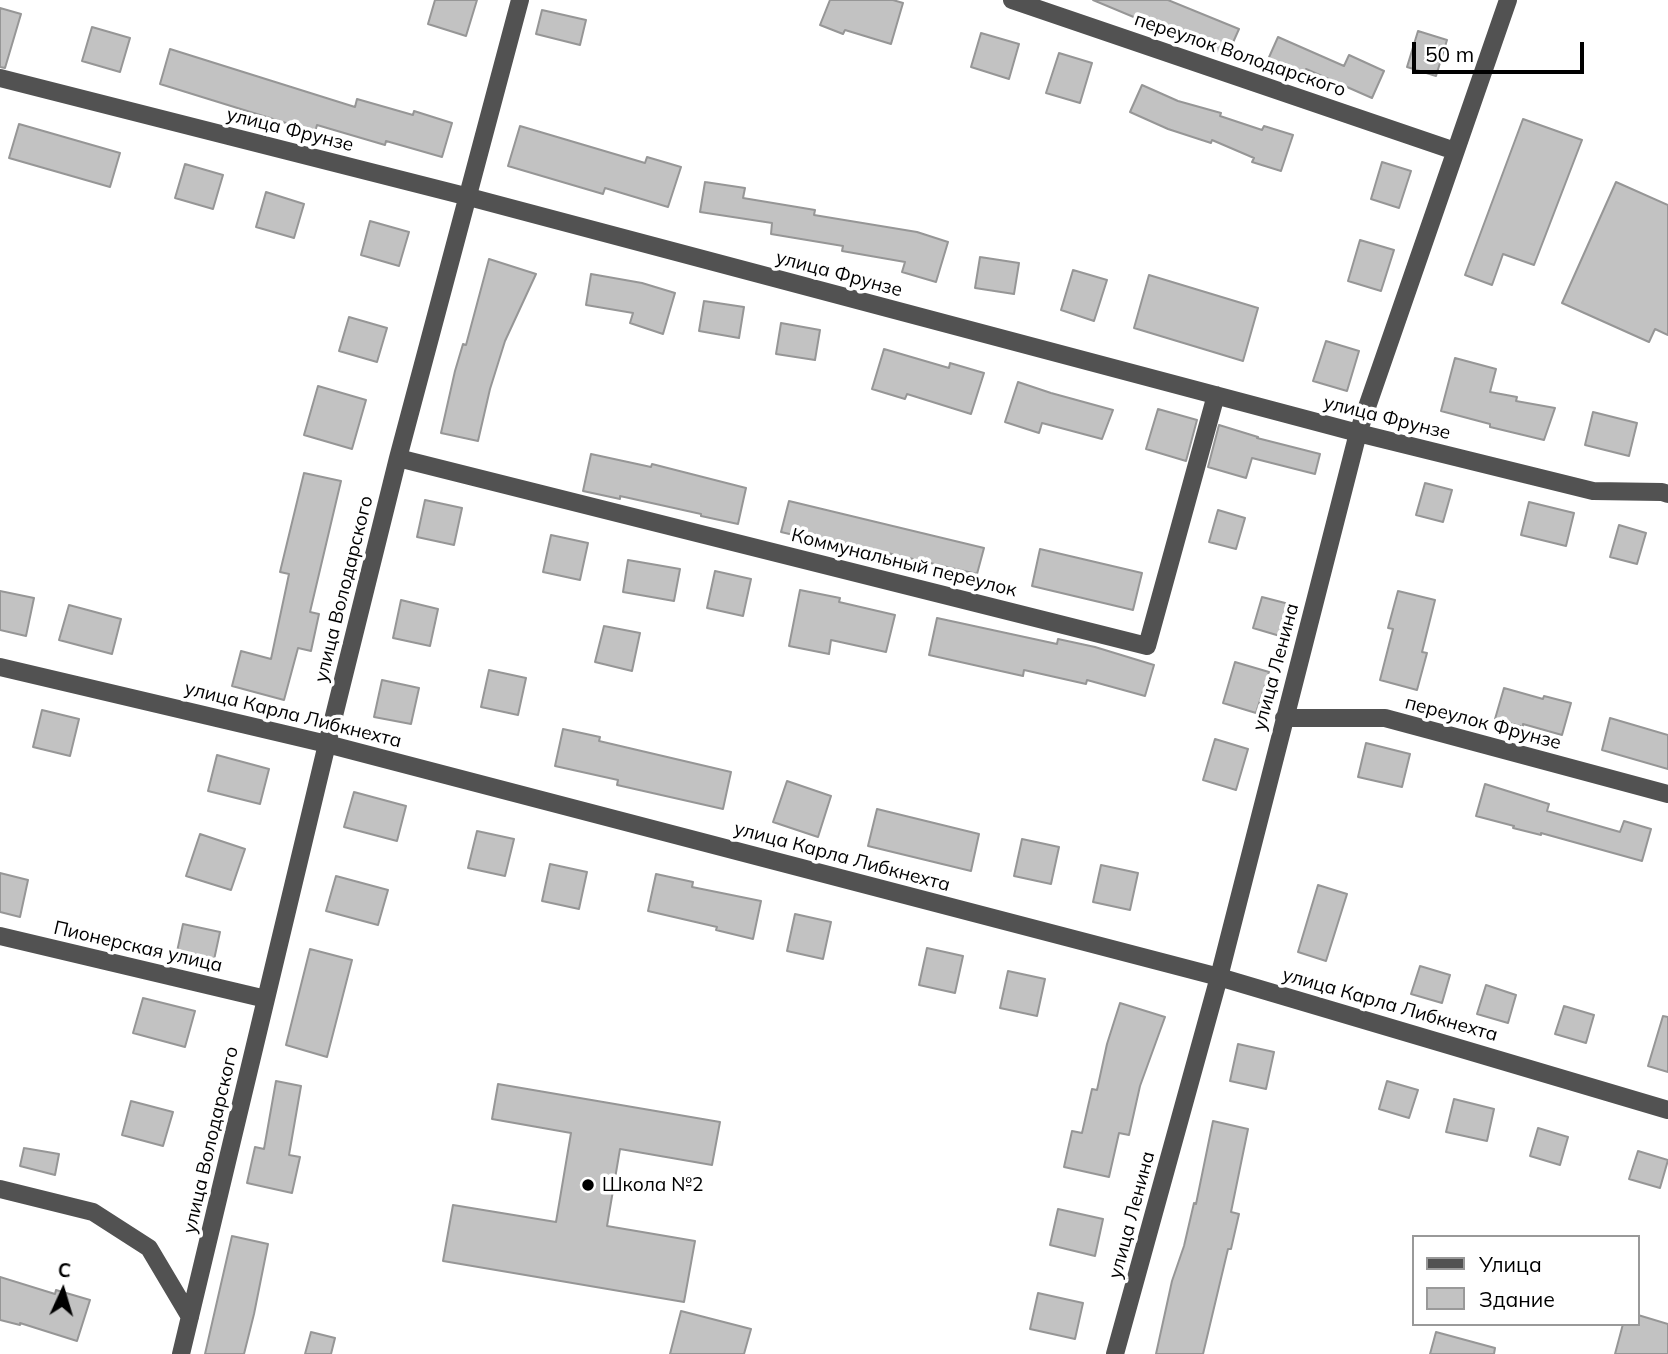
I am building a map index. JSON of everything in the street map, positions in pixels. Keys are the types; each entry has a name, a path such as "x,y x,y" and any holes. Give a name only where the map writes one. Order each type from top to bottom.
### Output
{"street":[{"name":"улица Володарского","path":"181,1354 398,458 520,0"},
{"name":"переулок Володарского","path":"1012,0 1455,151"},
{"name":"улица Ленина","path":"1115,1354 1219,977 1358,433 1508,0"},
{"name":"улица Фрунзе","path":"0,78 469,197 1358,433 1593,491 1668,494"},
{"name":"Коммунальный переулок","path":"398,458 1147,646 1216,395"},
{"name":"улица Карла Либкнехта","path":"0,667 327,744 1219,977 1668,1110"},
{"name":"переулок Фрунзе","path":"1284,718 1385,718 1668,794"},
{"name":"Пионерская улица","path":"0,936 266,999"},
{"path":"0,1189 93,1212 149,1248 190,1317"}],"building":[{"path":"435,0 477,0 466,36 428,24"},
{"path":"830,0 893,0 903,3 891,44 845,30 843,34 820,25"},
{"path":"1093,0 1168,0 1239,29 1227,56"},
{"path":"0,8 21,14 5,68 0,67"},
{"path":"542,10 586,20 580,45 536,34"},
{"path":"92,27 130,38 120,72 82,61"},
{"path":"1418,31 1447,40 1436,76 1407,67"},
{"path":"981,33 1019,44 1009,79 971,67"},
{"path":"1278,37 1344,66 1349,55 1384,71 1372,98 1306,69 1301,80 1266,64"},
{"path":"170,49 355,107 357,99 413,115 414,111 452,123 442,157 386,141 385,145 317,125 315,132 160,84"},
{"path":"1059,53 1092,63 1080,103 1046,93"},
{"path":"1142,85 1178,101 1221,113 1220,116 1262,130 1264,126 1293,135 1281,171 1252,162 1254,158 1212,140 1211,143 1168,129 1130,112"},
{"path":"1523,119 1582,140 1534,265 1503,254 1492,285 1465,275"},
{"path":"19,124 120,153 110,187 9,158"},
{"path":"520,126 645,163 647,157 681,167 668,207 605,188 603,194 508,166"},
{"path":"1382,162 1411,171 1399,208 1371,199"},
{"path":"185,164 223,175 213,209 175,198"},
{"path":"705,182 745,188 743,198 815,210 814,215 917,232 948,242 936,282 902,272 905,262 842,251 843,246 771,234 772,223 700,212"},
{"path":"1616,182 1668,205 1668,335 1655,329 1649,342 1562,303"},
{"path":"266,192 304,204 294,238 256,227"},
{"path":"370,221 409,232 399,266 361,255"},
{"path":"1360,240 1394,250 1381,291 1348,281"},
{"path":"980,257 1019,263 1014,294 975,288"},
{"path":"489,259 536,274 505,341 478,441 441,433 455,371 463,344 466,345"},
{"path":"1073,270 1107,280 1094,321 1061,310"},
{"path":"591,274 642,283 675,293 663,334 630,323 633,313 586,305"},
{"path":"1149,275 1258,308 1243,361 1134,328"},
{"path":"704,301 744,307 739,338 699,331"},
{"path":"349,317 387,328 377,362 339,351"},
{"path":"781,323 820,330 815,360 776,354"},
{"path":"1326,341 1359,351 1347,391 1313,381"},
{"path":"884,349 949,368 950,363 984,373 971,414 907,394 905,399 872,389"},
{"path":"1455,358 1496,369 1490,392 1517,397 1516,401 1555,408 1544,440 1490,427 1490,424 1441,411"},
{"path":"1018,382 1113,410 1102,439 1042,423 1039,433 1005,422"},
{"path":"318,386 366,400 352,449 304,435"},
{"path":"1158,409 1197,420 1186,461 1146,449"},
{"path":"1593,412 1637,423 1629,456 1585,445"},
{"path":"1219,425 1320,454 1315,474 1252,458 1246,478 1208,467"},
{"path":"591,454 651,467 652,464 746,488 738,524 620,496 620,499 583,491"},
{"path":"304,473 341,481 310,612 319,614 311,651 298,648 284,700 232,686 241,651 271,659 289,574 280,572"},
{"path":"1425,483 1452,490 1443,522 1416,515"},
{"path":"425,500 462,508 454,545 417,537"},
{"path":"789,501 984,548 977,574 862,547 861,551 781,532"},
{"path":"1529,502 1574,513 1566,546 1521,535"},
{"path":"1218,510 1245,518 1236,549 1209,542"},
{"path":"1619,525 1646,533 1637,564 1610,557"},
{"path":"551,535 588,543 580,580 543,572"},
{"path":"1040,549 1142,573 1133,610 1032,586"},
{"path":"628,560 680,569 674,601 623,592"},
{"path":"715,571 751,579 743,616 707,608"},
{"path":"800,590 840,598 839,602 895,615 886,652 831,640 829,654 789,646"},
{"path":"0,591 34,598 26,636 0,630"},
{"path":"1398,591 1435,600 1422,652 1427,653 1417,690 1380,680 1393,629 1388,628"},
{"path":"1262,597 1289,604 1280,636 1253,628"},
{"path":"401,600 438,609 430,646 393,638"},
{"path":"69,605 121,619 112,654 59,640"},
{"path":"937,618 1057,644 1058,639 1095,647 1154,665 1145,696 1087,680 1086,684 1024,670 1023,676 929,655"},
{"path":"604,626 640,633 632,671 595,662"},
{"path":"1235,662 1269,672 1256,713 1223,703"},
{"path":"489,670 526,678 518,715 481,707"},
{"path":"382,680 419,688 411,724 374,717"},
{"path":"1504,688 1543,699 1544,696 1571,703 1562,735 1495,719"},
{"path":"42,710 79,719 70,756 33,747"},
{"path":"1610,718 1668,735 1668,769 1602,750"},
{"path":"563,729 600,737 599,741 731,772 723,809 617,785 618,780 555,766"},
{"path":"1215,739 1248,749 1236,790 1203,780"},
{"path":"1366,743 1410,754 1402,787 1358,777"},
{"path":"217,755 269,769 260,804 208,791"},
{"path":"787,781 831,796 818,837 773,822"},
{"path":"1485,784 1549,804 1547,811 1620,832 1624,821 1651,829 1642,861 1476,816"},
{"path":"354,792 406,806 397,841 344,827"},
{"path":"877,809 979,834 971,871 868,846"},
{"path":"477,831 514,839 505,876 468,868"},
{"path":"200,834 245,849 231,890 186,876"},
{"path":"1022,839 1059,847 1051,884 1014,876"},
{"path":"550,864 587,872 579,909 542,901"},
{"path":"1101,865 1138,873 1130,910 1093,902"},
{"path":"0,873 28,880 20,917 0,912"},
{"path":"656,874 693,882 692,887 761,901 753,939 716,930 717,927 648,911"},
{"path":"336,876 388,890 378,925 326,911"},
{"path":"1318,885 1347,894 1326,961 1298,952"},
{"path":"795,914 831,922 823,959 787,951"},
{"path":"183,924 220,932 212,969 175,961"},
{"path":"927,948 963,956 955,993 919,985"},
{"path":"310,949 352,960 327,1057 286,1045"},
{"path":"1420,966 1450,975 1442,1003 1411,994"},
{"path":"1008,971 1045,979 1037,1016 1000,1008"},
{"path":"1486,985 1516,995 1508,1023 1477,1014"},
{"path":"143,998 195,1011 185,1047 133,1033"},
{"path":"1120,1003 1165,1017 1140,1086 1129,1135 1119,1133 1109,1177 1064,1167 1072,1131 1082,1133 1092,1089 1097,1090"},
{"path":"1564,1006 1594,1015 1586,1043 1555,1034"},
{"path":"1663,1016 1668,1017 1668,1072 1648,1066"},
{"path":"1238,1044 1274,1052 1266,1089 1230,1081"},
{"path":"276,1081 301,1086 289,1155 300,1157 292,1193 247,1183 255,1147 264,1149"},
{"path":"1387,1081 1418,1090 1409,1118 1379,1109"},
{"name":"Школа №2","path":"498,1084 720,1122 712,1165 620,1149 607,1226 695,1241 684,1302 443,1261 453,1205 556,1222 571,1133 492,1119"},
{"path":"1454,1099 1494,1109 1487,1141 1446,1132"},
{"path":"131,1101 173,1112 163,1146 122,1135"},
{"path":"1213,1121 1248,1129 1231,1212 1239,1214 1231,1249 1228,1249 1203,1354 1156,1354 1172,1281 1194,1203 1196,1204"},
{"path":"1538,1128 1568,1137 1560,1165 1530,1156"},
{"path":"24,1148 59,1154 55,1175 20,1166"},
{"path":"1638,1151 1668,1160 1660,1188 1629,1179"},
{"path":"1058,1209 1103,1219 1095,1256 1050,1245"},
{"path":"232,1236 268,1244 254,1314 244,1354 205,1354"},
{"path":"0,1277 55,1294 56,1290 90,1300 77,1341 20,1323 0,1320"},
{"path":"1038,1293 1083,1303 1075,1339 1030,1329"},
{"path":"681,1311 751,1329 744,1354 670,1354"},
{"path":"1640,1316 1668,1324 1668,1354 1615,1354 1622,1326 1640,1326"},
{"path":"311,1332 335,1338 331,1354 305,1354"},
{"path":"1436,1332 1495,1348 1494,1354 1430,1354"}],"place":[{"name":"Школа №2","path":"588,1185"}]}
